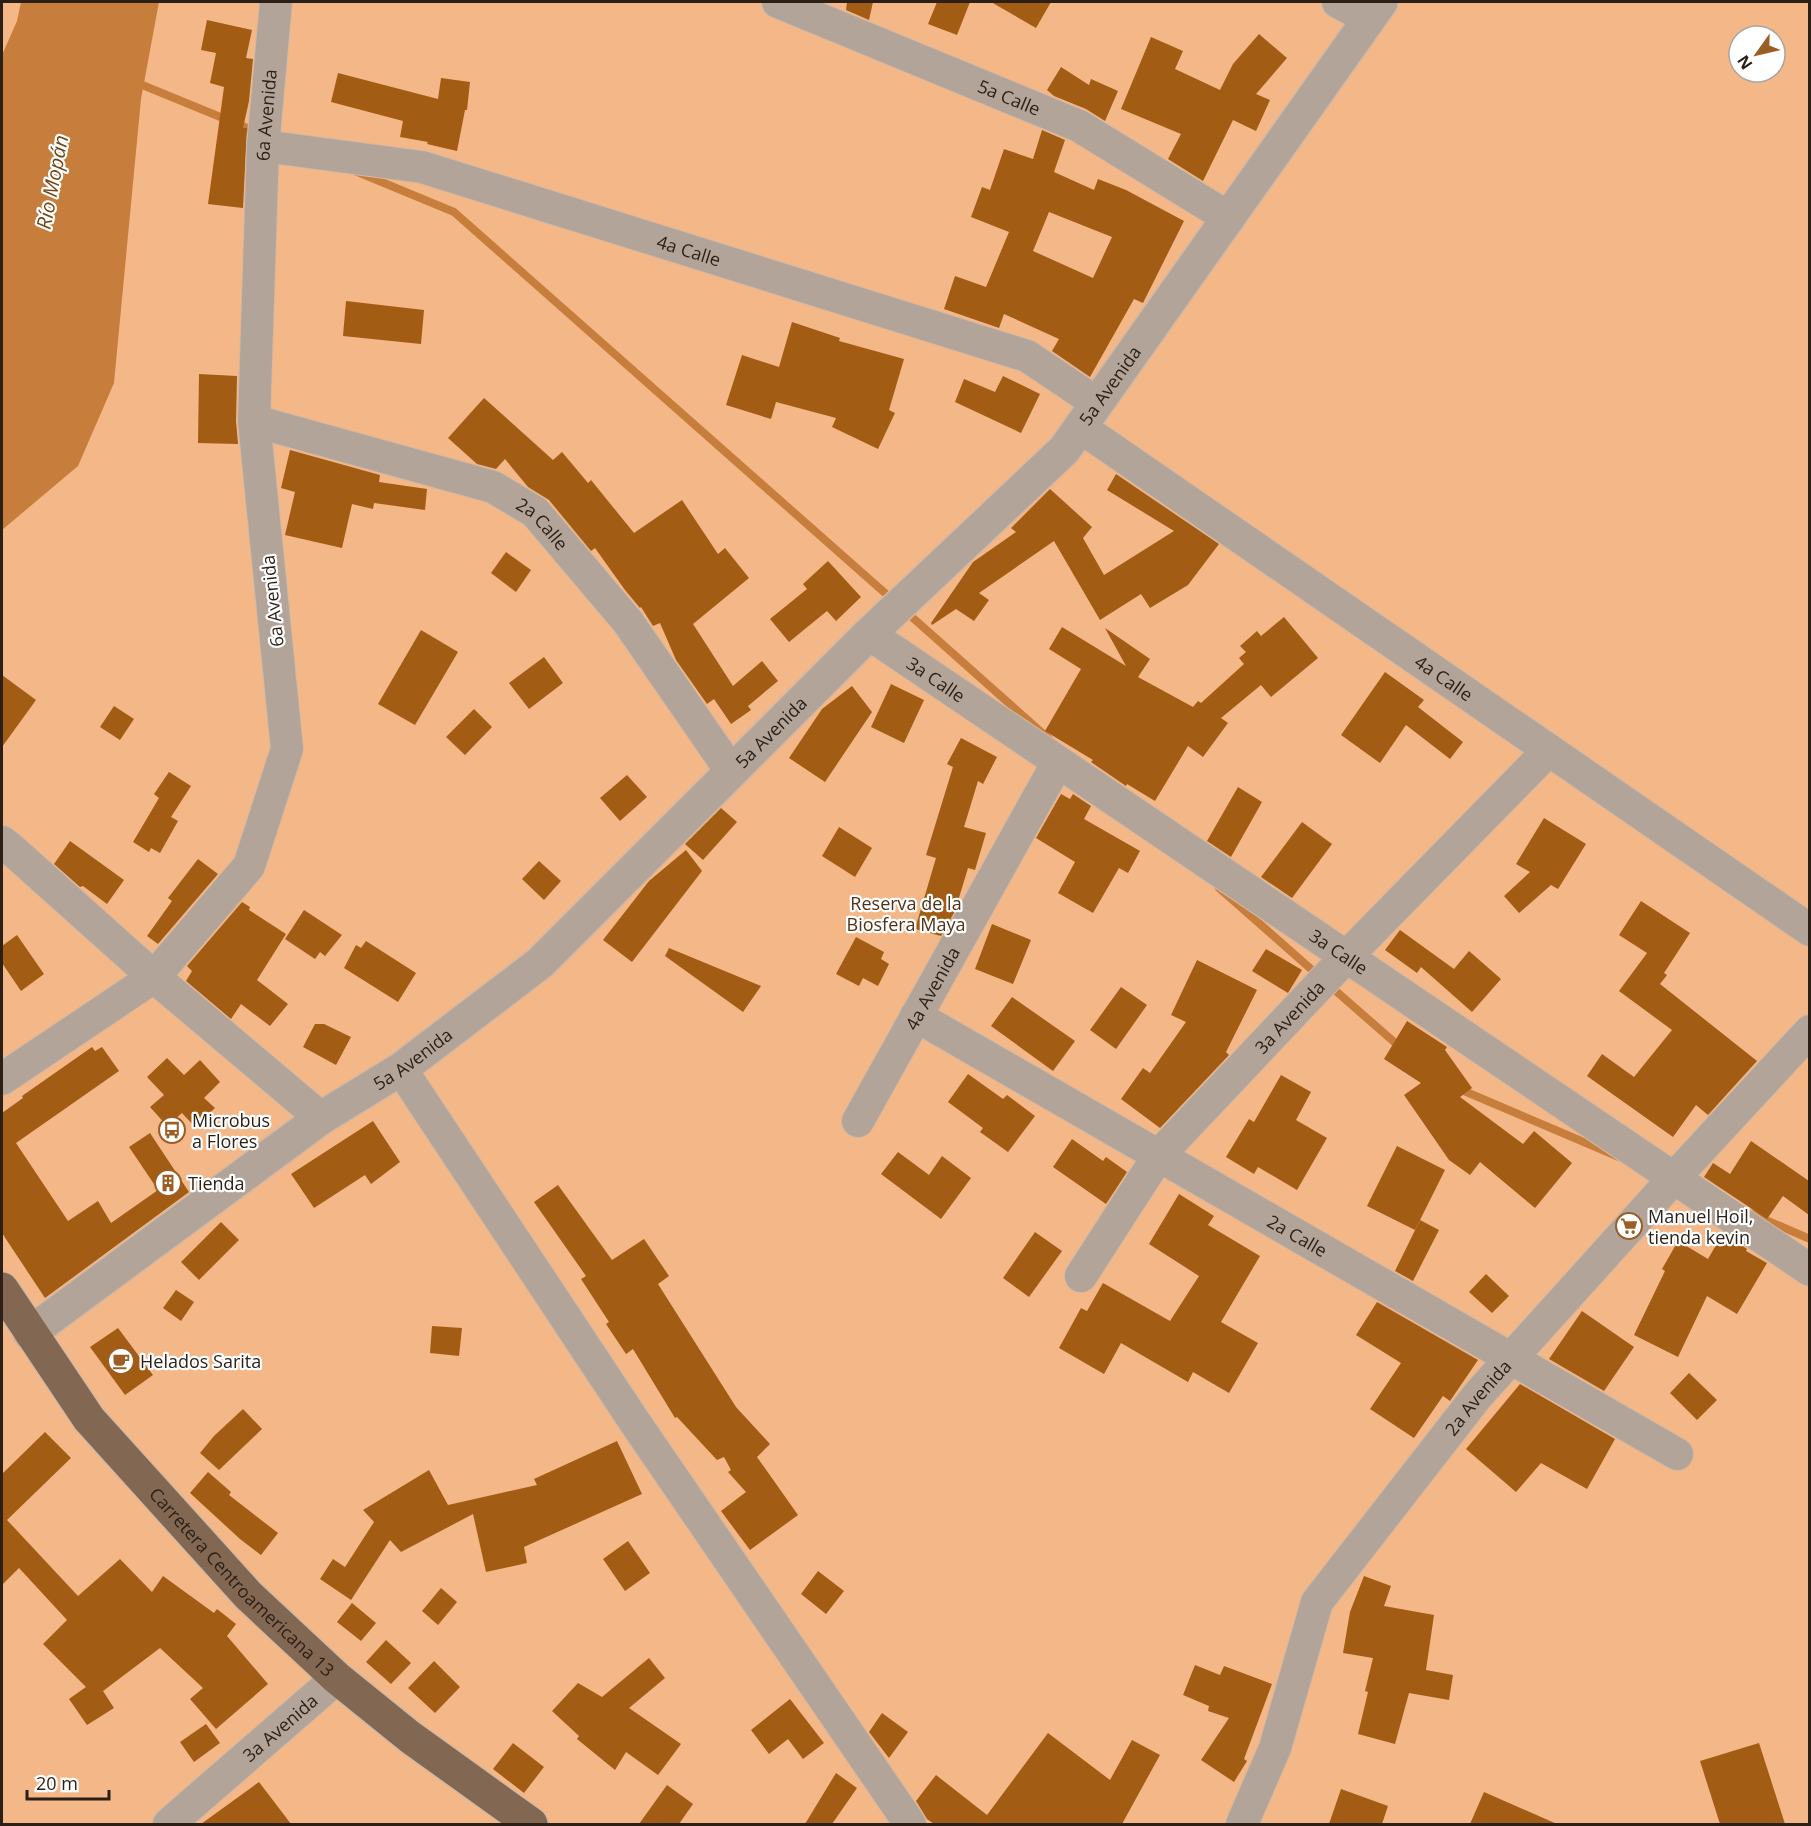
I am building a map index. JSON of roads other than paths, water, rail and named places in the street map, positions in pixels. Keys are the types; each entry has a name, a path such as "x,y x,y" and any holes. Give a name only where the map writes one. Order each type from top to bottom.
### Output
{"highway":[{"name":"Carretera Centroamericana 13","path":"2,1288 89,1419 248,1595 337,1678 410,1737 531,1824"}],"street":[{"name":"6a Avenida","path":"2,1078 154,977 249,866 287,749 254,421 263,146 276,2"},
{"name":"5a Calle","path":"778,2 1079,126 1229,218"},
{"path":"1338,2 1375,10"},
{"name":"5a Avenida","path":"30,1333 321,1118 401,1069 540,963 869,634 1064,450 1375,10"},
{"name":"4a Calle","path":"263,146 422,167 1027,356 1088,415 1549,750 1809,930"},
{"name":"2a Calle","path":"254,421 493,487 535,512 628,622 731,771"},
{"name":"3a Calle","path":"869,634 1809,1270"},
{"name":"3a Avenida","path":"1081,1276 1159,1155 1347,956 1549,750"},
{"name":"4a Avenida","path":"858,1121 1058,762"},
{"path":"2,842 154,977 321,1118"},
{"name":"2a Calle","path":"916,1016 1677,1454"},
{"name":"2a Avenida","path":"1242,1824 1275,1748 1317,1602 1478,1395 1809,1031"},
{"path":"401,1069 634,1421 910,1824"},
{"name":"3a Avenida","path":"169,1824 337,1678"}],"water":[{"name":"Río Mopán","path":"21,2 159,2 141,99 114,383 78,466 2,530 2,55 17,21"}],"waterway":[{"path":"135,82 257,132"},
{"path":"355,171 454,212 894,601"},
{"path":"904,610 1049,739"},
{"path":"1219,888 1320,977"},
{"path":"1329,985 1401,1048"},
{"path":"1457,1088 1619,1157"},
{"path":"1752,1214 1810,1239"}],"place":[{"name":"Microbus a Flores","path":"172,1130"},
{"name":"Tienda","path":"168,1183"},
{"name":"Manuel Hoil, tienda kevin","path":"1629,1226"},
{"name":"Helados Sarita","path":"121,1361"}],"park label":[{"name":"Reserva de la Biosfera Maya","path":"906,913"}]}
